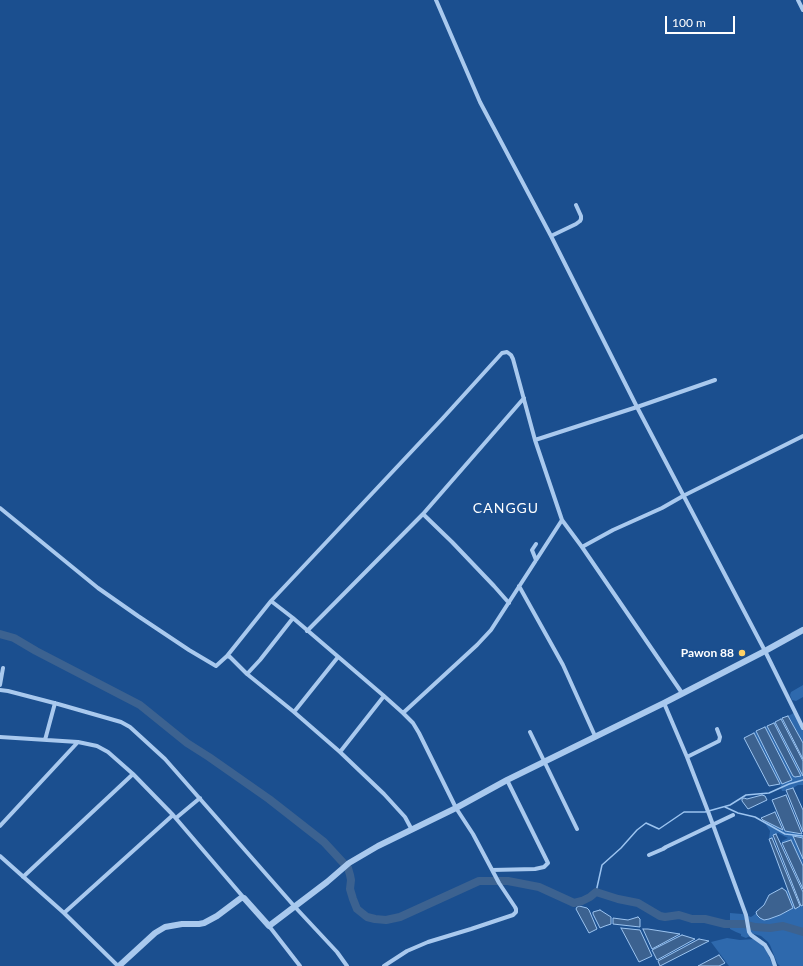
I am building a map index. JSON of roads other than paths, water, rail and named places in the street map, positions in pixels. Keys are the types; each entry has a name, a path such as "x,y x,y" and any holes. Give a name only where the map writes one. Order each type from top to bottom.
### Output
{"street":[{"path":"436,0 480,102 765,651 803,728"},
{"path":"798,0 803,10"},
{"path":"550,236 580,221 581,216 576,205"},
{"path":"0,508 98,588 189,650 216,666 227,656 271,601 502,353 507,352 512,355 535,440 562,520 682,693"},
{"path":"535,440 716,380"},
{"path":"307,631 423,514 524,398"},
{"path":"582,547 613,530 662,508 803,436"},
{"path":"423,514 468,558 509,603"},
{"path":"403,713 477,645 491,630 562,520"},
{"path":"536,544 532,551 536,560"},
{"path":"519,586 563,665 595,736"},
{"path":"271,601 384,696 413,723 420,733 456,808 473,834 499,883 515,907 516,912 513,915 428,942 407,951 384,966"},
{"path":"247,674 293,618"},
{"path":"269,926 349,864 378,846 456,808 507,780 595,736 664,703 803,630"},
{"path":"227,656 340,752 384,794 405,817 412,830"},
{"path":"294,712 338,658"},
{"path":"0,685 3,668"},
{"path":"0,690 55,703 121,722 130,727 165,759 295,907 337,952 347,966"},
{"path":"340,752 384,696"},
{"path":"45,740 55,703"},
{"path":"664,703 687,757 713,825 746,915 748,929 751,935 765,945 775,966"},
{"path":"687,757 719,741 720,737 717,730"},
{"path":"530,732 577,829"},
{"path":"0,737 78,742 97,746 108,752 133,774 174,816 269,926 300,966"},
{"path":"0,826 78,742"},
{"path":"23,877 133,774"},
{"path":"493,872 535,869 544,867 548,863 507,780"},
{"path":"64,913 174,816 200,798"},
{"path":"649,855 733,815"},
{"path":"0,856 64,913 119,966 155,933 165,927 182,924 204,923 217,916 239,899 244,898"}],"waterway":[{"path":"0,634 14,638 140,705 187,743 269,799 324,842 348,868 351,880 350,889 353,899 357,909 367,917 386,920 400,917 479,881 508,881 539,887 574,903 582,901 596,892 638,903 660,916 665,917 679,915 692,919 705,919 725,924 744,924 755,927 770,928 783,926 803,932"},
{"path":"596,892 602,865 646,823 659,829 684,812 705,812 730,805 746,795 769,793 789,784 803,780"},
{"path":"725,807 738,813 755,817 785,834 803,836"}],"place":[{"name":"Pawon 88","path":"742,653"}],"district":[{"name":"CANGGU","path":"506,508"}]}
